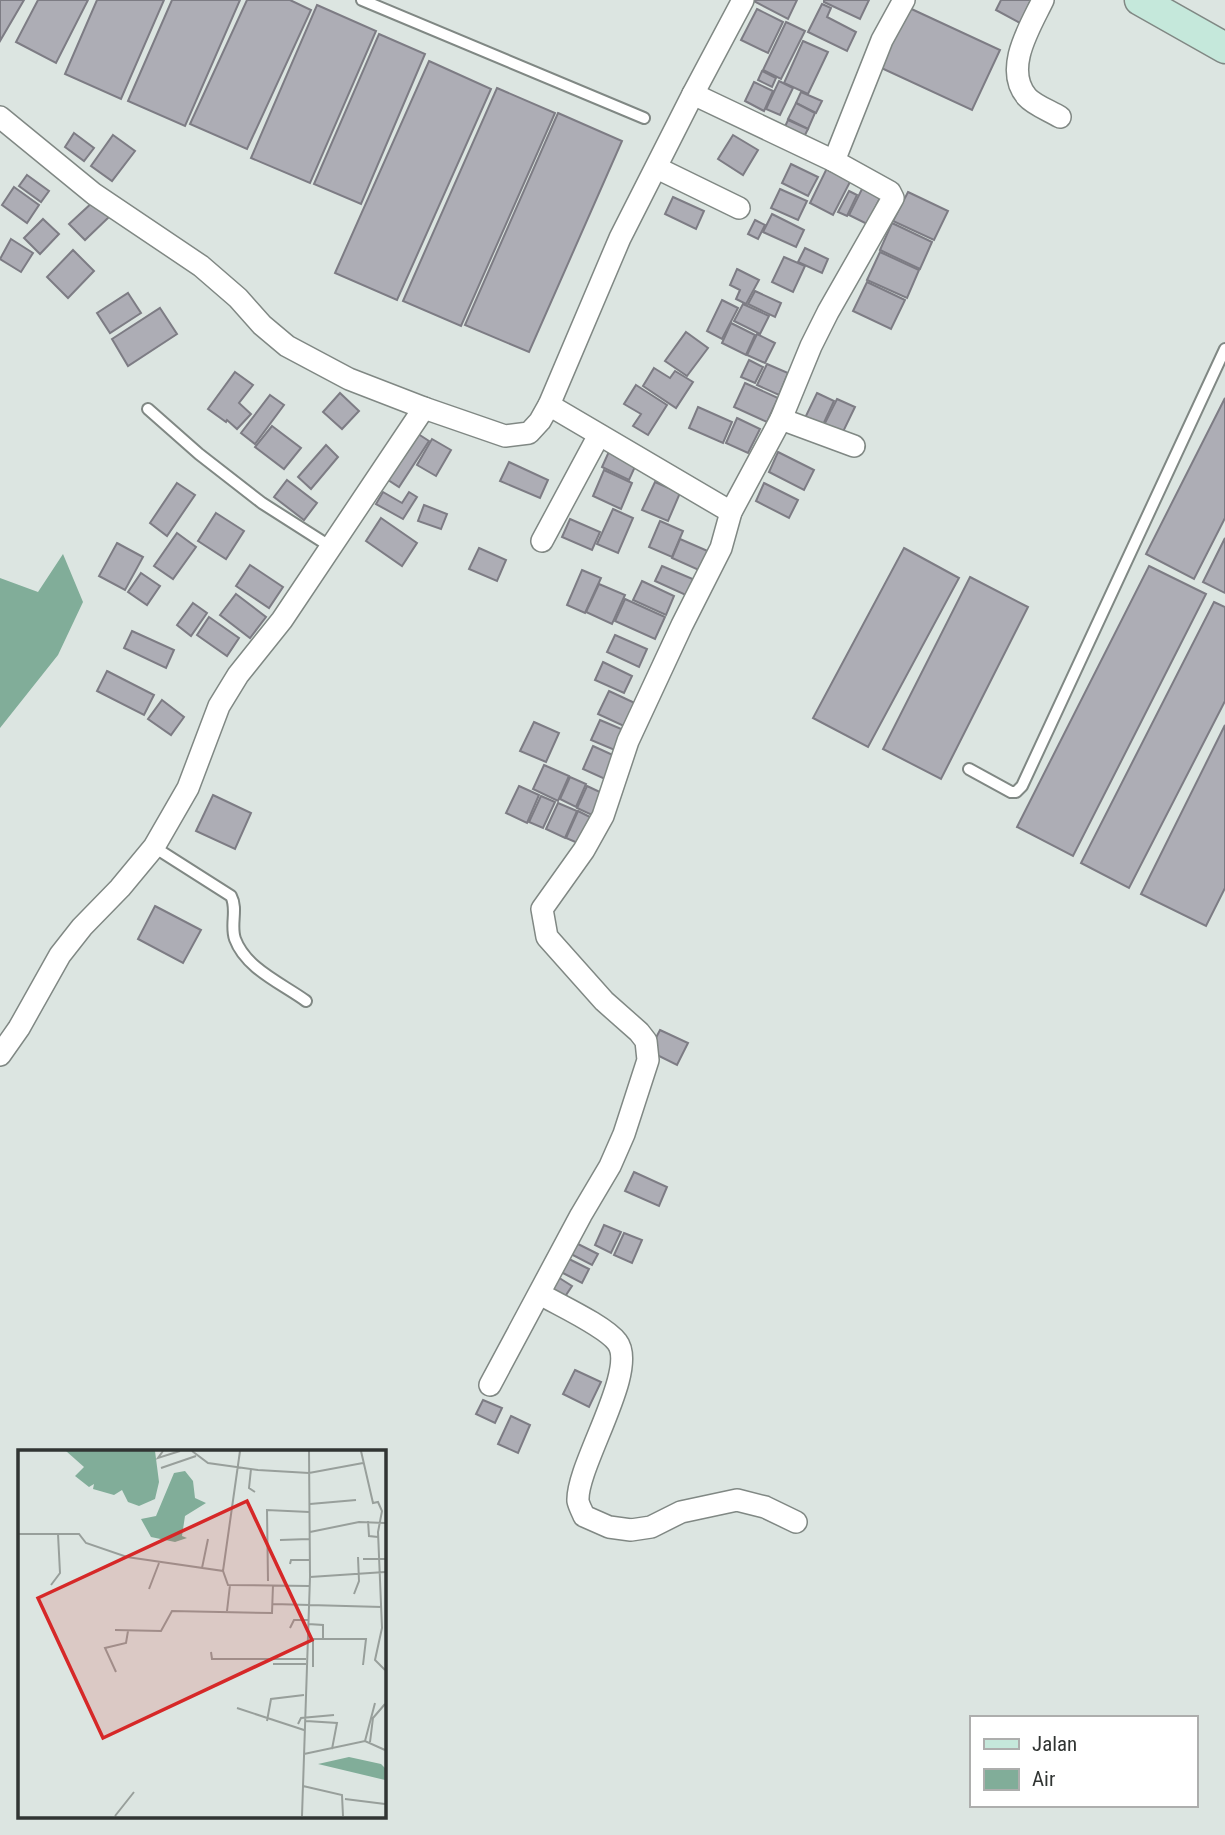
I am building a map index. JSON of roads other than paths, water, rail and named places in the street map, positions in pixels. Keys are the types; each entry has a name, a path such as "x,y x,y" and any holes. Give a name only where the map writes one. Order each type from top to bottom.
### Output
{"main road":[{"path":"1140,0 1225,48"}],"street":[{"path":"0,117 94,194 201,266 287,346 349,379 424,408 505,436 529,433 549,405 602,278 743,0"},
{"path":"834,161 882,40 904,0"},
{"path":"1043,0 1026,36 1017,64 1020,86 1028,98 1060,117"},
{"path":"490,1385 610,1166 624,1134 648,1060 646,1041 639,1032 604,1001 547,937 542,909 584,850 603,816 628,741 681,625 721,548 730,512 782,419 811,346 828,312 893,198 890,192 834,161 693,94"},
{"path":"657,168 740,208"},
{"path":"549,405 730,512"},
{"path":"0,1055 19,1028 60,955 82,927 121,888 153,847 188,788 219,706 238,675 282,620 424,408"},
{"path":"782,419 854,446"},
{"path":"542,541 599,435"},
{"path":"540,1294 609,1334 619,1344 621,1351 615,1395 578,1499 584,1516 609,1528 631,1530 651,1527 681,1512 737,1500 765,1507 796,1522"}],"lane":[{"path":"362,0 644,118"},
{"path":"969,769 1011,792 1016,792 1022,786 1225,349"},
{"path":"148,409 199,454 262,503 331,547"},
{"path":"153,847 231,896 234,901 232,928 243,953 268,976 306,1001"}],"water":[{"path":"63,554 83,602 58,655 0,728 0,578 38,592"}]}
